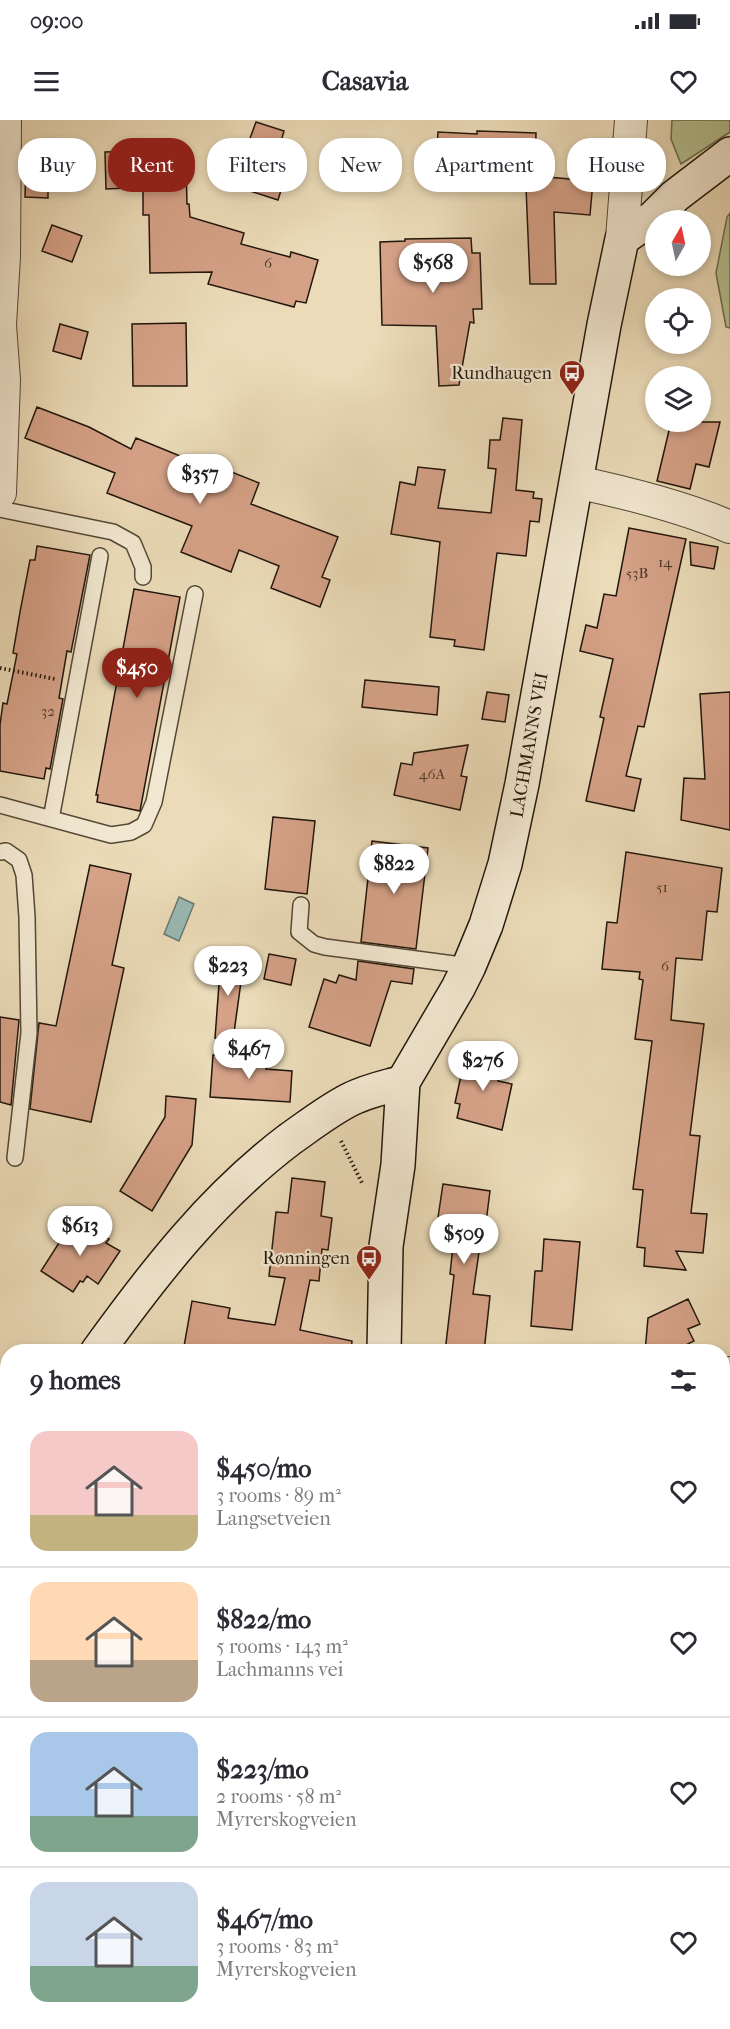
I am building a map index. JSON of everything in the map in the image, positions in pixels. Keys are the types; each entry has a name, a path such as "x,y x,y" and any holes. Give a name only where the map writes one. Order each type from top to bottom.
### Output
{"street":[{"path":"0,493 4,380 0,325 4,256 4,120"},
{"name":"LACHMANNS VEI","path":"384,1344 386,1246 398,1165 403,1082 469,966 497,894 515,822 604,325 622,239 631,120"},
{"path":"622,239 654,218 675,196 730,154"},
{"path":"576,482 616,490 730,527"},
{"path":"103,1344 131,1304 192,1228 229,1190 271,1154 336,1107 353,1098 403,1082"}],"lane":[{"path":"0,509 113,532 133,543 143,567 143,577"},
{"path":"51,819 100,556"},
{"path":"0,805 111,835 131,832 144,825 154,802 195,594"},
{"path":"0,852 6,851 19,860 24,875 27,917 29,1033 15,1158"},
{"path":"301,905 299,932 314,944 349,951 469,966"}],"path":[{"path":"0,669 77,684"},
{"path":"335,1132 364,1187"}],"green space":[{"path":"672,120 730,120 730,132 681,164 671,139"},
{"path":"730,213 730,328 726,327 716,273 727,217"}],"water":[{"path":"179,897 194,904 179,941 164,934"}],"building":[{"path":"256,122 284,131 282,138 250,138"},
{"path":"477,131 536,133 536,138 438,138 438,132 477,134"},
{"path":"105,152 108,152 108,189 106,189"},
{"path":"555,178 567,179 567,192 592,192 590,215 554,212 556,284 530,284 526,192 555,192"},
{"path":"25,192 48,192 48,198 25,197"},
{"path":"143,192 187,192 190,217 244,233 241,244 290,257 291,252 318,260 306,303 296,301 294,307 208,284 212,272 150,273 149,215 143,215"},
{"path":"253,192 281,192 278,200"},
{"path":"52,225 82,236 72,262 42,251"},
{"path":"471,238 472,253 480,253 482,309 473,309 474,323 470,322 459,385 439,386 436,326 382,325 380,242 405,241 405,239"},
{"path":"186,323 187,386 133,386 132,324"},
{"path":"60,324 88,332 81,359 53,351"},
{"path":"37,407 89,427 131,449 136,438 207,467 209,463 259,483 251,504 338,537 322,577 330,580 320,607 271,588 279,566 239,550 231,572 181,552 192,526 107,493 115,473 25,438"},
{"path":"503,418 522,420 516,490 534,492 533,498 542,499 539,522 530,521 526,556 497,553 484,650 454,646 455,640 430,637 440,542 391,534 400,482 415,485 418,467 445,470 438,508 491,513 496,469 488,468 490,440 500,440"},
{"path":"711,422 720,422 709,467 696,464 690,489 657,481 669,432 711,432"},
{"path":"629,528 686,539 644,727 638,726 626,776 641,779 634,811 586,801 604,718 600,717 613,659 580,651 586,625 597,628 604,594 616,596"},
{"path":"690,542 718,547 714,569 691,565"},
{"path":"37,546 90,555 71,652 67,651 59,698 63,699 50,769 46,768 44,779 0,771 0,725 3,703 7,704 17,654 13,653 20,612 30,560 35,560"},
{"path":"134,589 180,597 140,811 97,802 98,795 96,795"},
{"path":"365,680 439,687 437,715 362,707"},
{"path":"487,692 509,695 505,722 482,719"},
{"path":"730,692 730,830 681,820 684,778 705,779 700,694"},
{"path":"468,745 461,776 467,777 460,810 394,795 401,763 412,765 414,753"},
{"path":"273,817 315,821 307,894 265,889"},
{"path":"372,841 428,848 416,949 361,942"},
{"path":"626,852 722,868 717,912 707,911 702,960 676,958 671,1020 704,1024 690,1135 700,1136 691,1213 707,1214 703,1253 676,1251 686,1270 644,1266 645,1248 637,1247 643,1190 633,1189 652,1041 635,1039 643,980 639,979 640,972 602,969 607,922 617,923"},
{"path":"90,865 131,874 112,965 124,968 91,1122 30,1109 39,1023 56,1026"},
{"path":"269,954 296,959 291,985 264,979"},
{"path":"221,957 244,960 233,1040 215,1038"},
{"path":"358,961 414,969 412,984 391,981 370,1046 309,1027 324,979 336,983 339,975 356,980"},
{"path":"0,1017 19,1020 11,1105 0,1102"},
{"path":"466,1053 502,1061 498,1081 512,1084 502,1130 457,1118 460,1104 455,1103"},
{"path":"213,1055 267,1059 266,1069 292,1071 290,1102 210,1097"},
{"path":"166,1096 196,1099 192,1145 152,1211 120,1191 165,1117"},
{"path":"292,1178 325,1182 321,1216 332,1218 328,1250 322,1249 319,1281 310,1280 300,1330 352,1341 352,1344 184,1344 192,1301 230,1308 228,1318 275,1325 285,1278 269,1276 276,1212 288,1213"},
{"path":"443,1184 490,1191 483,1246 480,1245 473,1294 490,1296 485,1344 446,1344 454,1275 450,1274 453,1246 434,1244"},
{"path":"73,1221 109,1239 106,1243 120,1251 98,1284 87,1276 83,1282 80,1281 73,1292 41,1271"},
{"path":"544,1239 580,1242 572,1330 531,1326 535,1271 542,1271"},
{"path":"688,1299 700,1324 688,1329 694,1341 688,1344 646,1344 648,1318"}],"place":[{"name":"Rundhaugen","path":"572,396"},
{"name":"Rønningen","path":"369,1281"}]}
